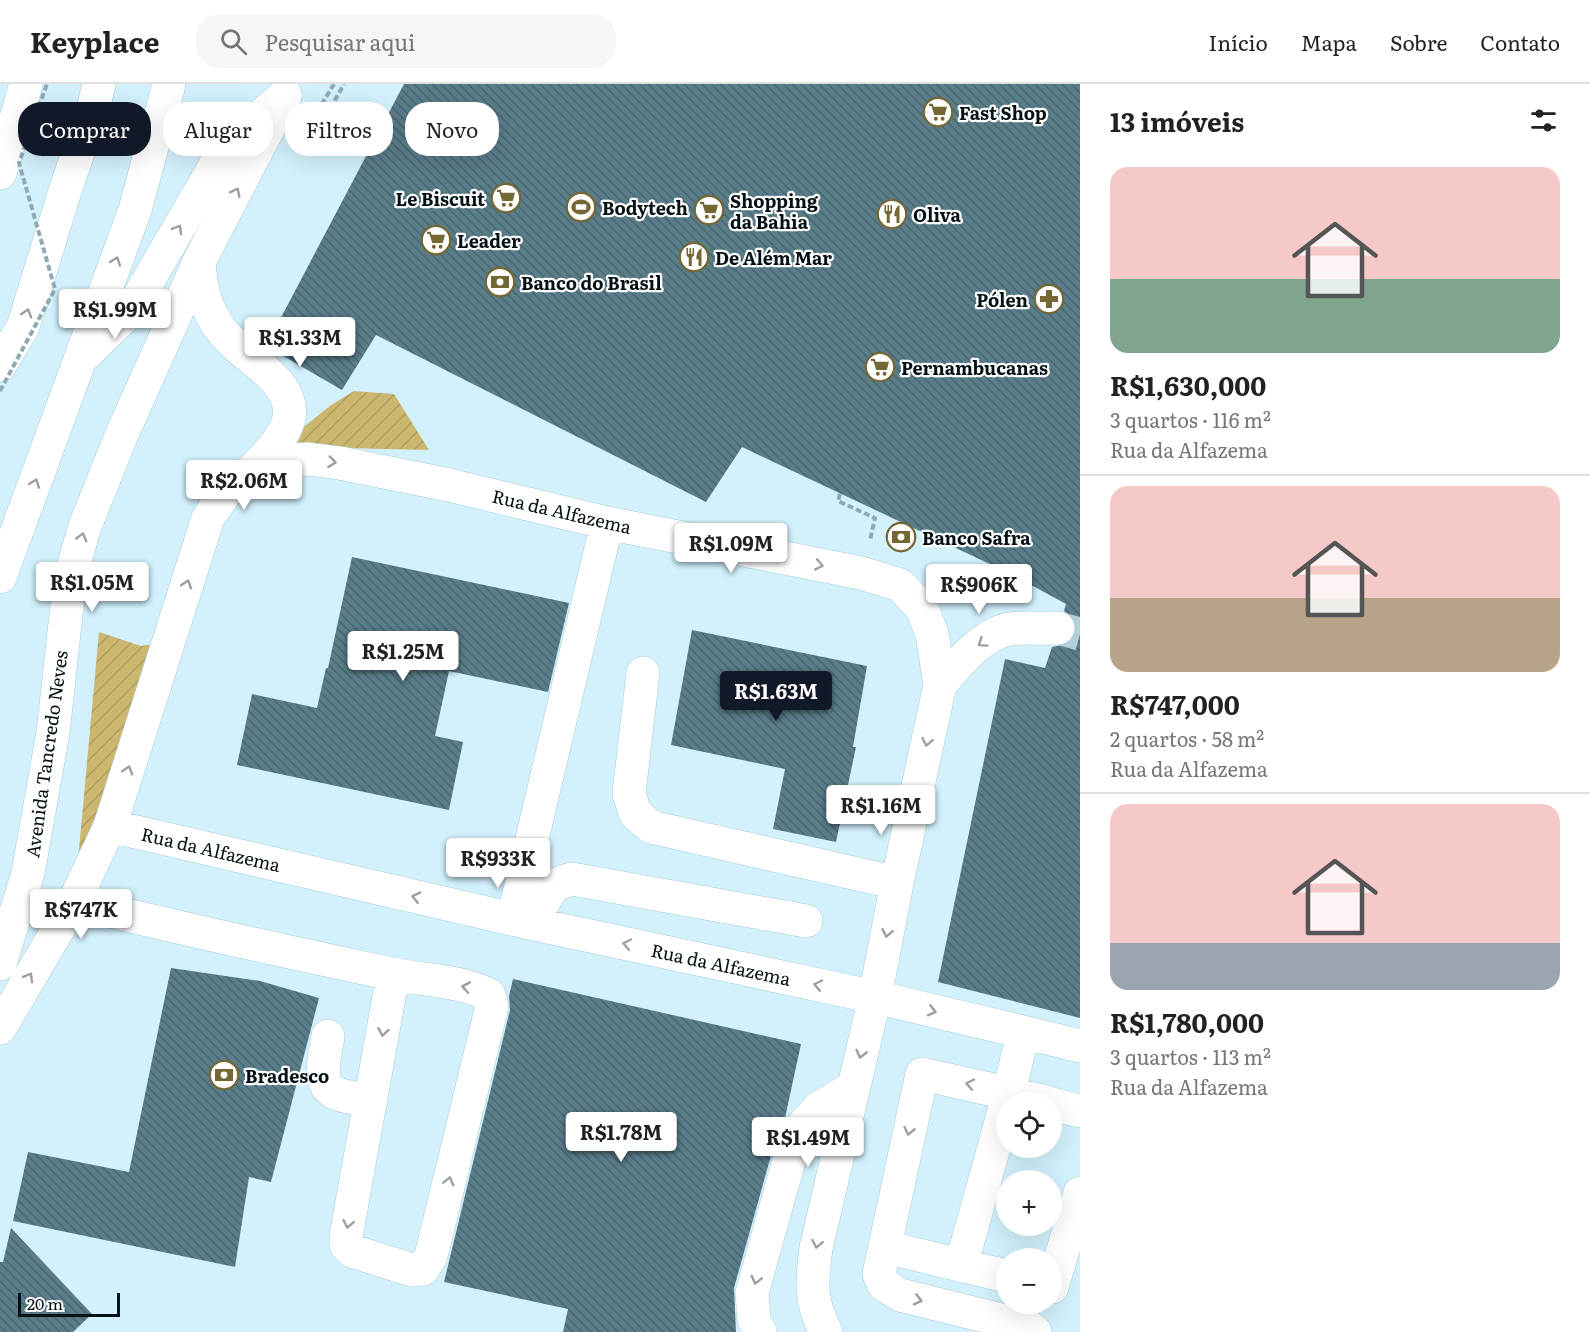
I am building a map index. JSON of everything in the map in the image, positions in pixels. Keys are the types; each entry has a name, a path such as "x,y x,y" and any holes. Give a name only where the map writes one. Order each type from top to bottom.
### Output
{"street":[{"path":"0,173 26,84"},
{"path":"0,365 23,327 99,84"},
{"path":"0,577 135,210 169,84"},
{"path":"81,359 131,310 226,147 288,89"},
{"name":"Avenida Tancredo Neves","path":"0,964 28,873 53,733 70,578 85,526 122,434 199,262 288,89"},
{"path":"199,262 202,291 213,317 236,347 279,383 290,401 288,420 279,438 252,471"},
{"name":"Rua da Alfazema","path":"0,1028 74,902 110,826 208,518 228,489 252,471 286,460 308,459 340,463 449,485 607,523 861,573 900,585 922,608 932,634 940,685 875,997 816,1248 812,1285 816,1313 826,1332"},
{"path":"523,922 607,523"},
{"path":"940,685 961,660 982,642 1007,629 1058,628"},
{"path":"643,673 629,793 635,813 651,827 897,883"},
{"name":"Rua da Alfazema","path":"110,826 523,922 875,997"},
{"path":"523,922 541,906 554,885 572,879 806,921"},
{"path":"74,902 393,975 475,988 489,995 492,1006 431,1256 423,1269 412,1269 352,1251 346,1245 393,975"},
{"path":"875,997 1080,1046"},
{"path":"1010,1092 1023,1032"},
{"path":"328,1036 324,1067 327,1087 334,1093 371,1101"},
{"path":"996,1096 922,1074 879,1274 884,1285 900,1295 1029,1327 1035,1332"},
{"path":"760,1332 754,1320 752,1293 797,1132 819,1108 854,1087"},
{"path":"1062,1106 1080,1111"},
{"path":"961,1266 996,1142"},
{"path":"1062,1253 1080,1193"},
{"path":"885,1247 996,1274"}],"path":[{"path":"0,392 55,289 19,163 47,84"},
{"path":"323,102 334,84"},
{"path":"334,102 344,84"},
{"path":"840,494 838,501 875,518 861,573"}],"shaded area":[{"path":"354,391 394,394 429,450 297,447 295,434 331,405"},
{"path":"99,632 141,646 159,643 76,882"}],"building":[{"name":"Shopping da Bahia","path":"404,84 1080,84 1080,1018 938,982 1005,659 1045,668 1052,647 1068,644 1075,636 1077,627 1073,618 1064,611 1066,604 1013,575 742,447 706,502 376,335 342,390 266,346 366,156 393,156 393,105"},
{"path":"352,557 569,603 548,692 449,671 435,736 463,742 449,810 237,765 252,694 317,708"},
{"path":"692,630 867,666 853,747 856,747 836,842 773,829 785,769 671,745"},
{"name":"Bradesco","path":"171,968 260,981 319,998 271,1182 249,1177 235,1267 13,1221 28,1152 129,1172"},
{"path":"513,979 801,1044 785,1118 779,1127 734,1288 736,1332 563,1332 568,1309 444,1282 510,1010 509,996"},
{"path":"11,1228 92,1314 73,1332 0,1332 0,1262 3,1262"}],"tunnel":[{"path":"1058,628 1080,634"}],"place":[{"name":"Fast Shop","path":"938,112"},
{"name":"Le Biscuit","path":"506,198"},
{"name":"Bodytech","path":"581,207"},
{"name":"Shopping da Bahia","path":"709,210"},
{"name":"Oliva","path":"892,214"},
{"name":"Leader","path":"436,240"},
{"name":"De Além Mar","path":"694,257"},
{"name":"Banco do Brasil","path":"500,282"},
{"name":"Pólen","path":"1049,299"},
{"name":"Pernambucanas","path":"880,367"},
{"name":"Banco Safra","path":"901,537"},
{"name":"Bradesco","path":"224,1075"}]}
